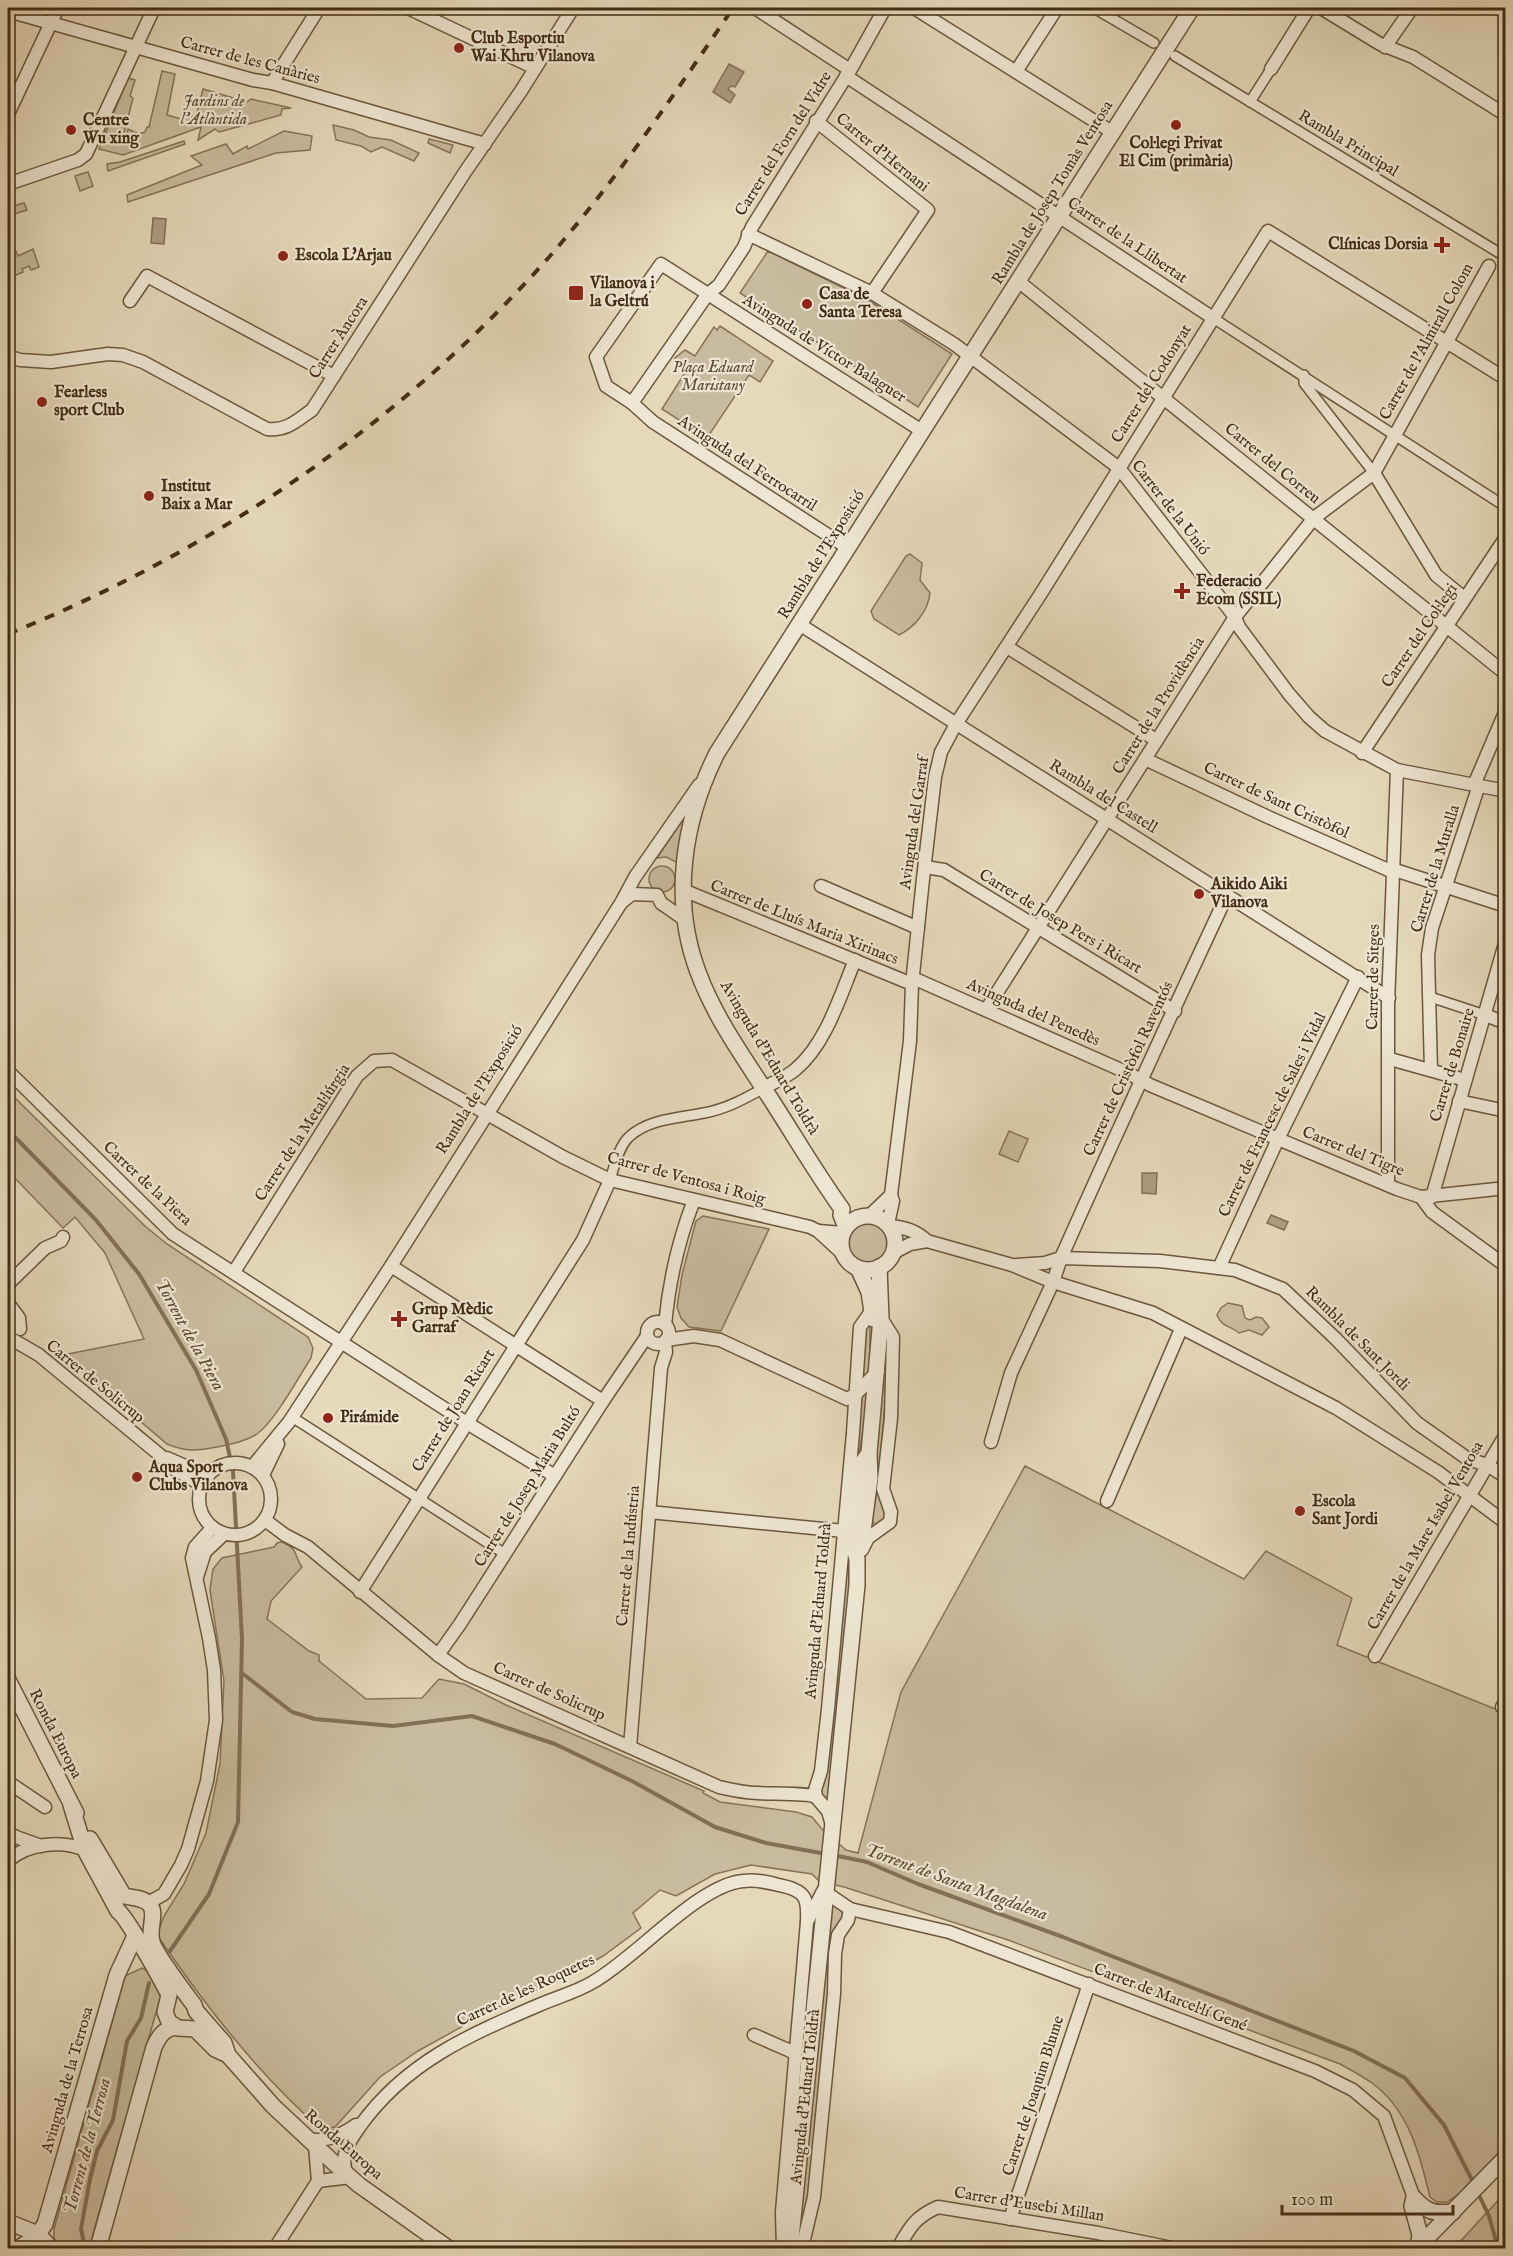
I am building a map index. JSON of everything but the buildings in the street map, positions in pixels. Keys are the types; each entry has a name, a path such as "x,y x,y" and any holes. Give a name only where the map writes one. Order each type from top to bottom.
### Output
{"street":[{"path":"8,114 58,8"},
{"path":"8,184 78,160 86,154 154,8"},
{"path":"272,82 319,8"},
{"path":"408,8 535,68"},
{"name":"Carrer Àncora","path":"8,356 20,360 51,362 108,354 123,355 143,363 267,429 280,430 312,410 573,8"},
{"name":"Carrer de la Llibertat","path":"755,8 846,73 1213,318 1506,507"},
{"name":"Carrer del Forn del Vidre","path":"707,295 719,285 744,246 748,234 885,8"},
{"path":"914,8 1017,70 1112,132"},
{"path":"1017,70 1057,8"},
{"name":"Rambla Principal","path":"1094,8 1506,257"},
{"name":"Rambla de Josep Tomàs Ventosa","path":"971,355 1192,8"},
{"path":"1250,102 1309,8"},
{"path":"1321,8 1385,47 1413,57 1506,115"},
{"path":"1385,47 1412,8"},
{"name":"Carrer de les Canàries","path":"8,11 253,80 272,82 485,144"},
{"name":"Carrer d'Hernani","path":"816,121 928,210 872,294"},
{"name":"Carrer del Codonyat","path":"1119,468 1268,231 1446,343"},
{"name":"Carrer de la Unió","path":"748,234 872,294 971,355 1119,468 1235,617 1239,627 1309,717 1325,731 1396,770 1506,791"},
{"path":"661,264 707,295 632,403 606,386 596,357 661,264"},
{"name":"Carrer de l'Almirall Colom","path":"1372,475 1397,436 1489,266"},
{"path":"130,301 147,276 334,376"},
{"name":"Carrer del Correu","path":"1018,281 1506,674"},
{"name":"Avinguda de Víctor Balaguer","path":"707,295 922,431"},
{"path":"1446,343 1506,379"},
{"name":"Rambla de l'Exposició","path":"263,1475 289,1422 340,1341 391,1266 621,903 635,877 706,774 717,753 971,355"},
{"path":"1304,375 1304,383 1372,475 1436,575 1464,598"},
{"name":"Avinguda del Ferrocarril","path":"632,403 653,422 848,548"},
{"name":"Avinguda del Garraf","path":"889,1225 910,1041 918,928 935,777 941,752 956,724 1119,468"},
{"name":"Carrer de la Providència","path":"986,1010 1235,617 1314,518 1372,475"},
{"name":"Carrer del Col·legi","path":"1362,753 1445,625 1506,537"},
{"name":"Rambla del Castell","path":"799,624 1389,998"},
{"path":"1007,647 1156,740"},
{"name":"Carrer de la Muralla","path":"1431,1070 1428,955 1432,928 1476,785 1506,710"},
{"name":"Carrer de Sant Cristòfol","path":"1145,759 1393,872 1398,871 1506,906"},
{"name":"Carrer de Sitges","path":"1388,1185 1389,998 1396,770"},
{"name":"Rambla de l'Exposició","path":"683,890 682,872 687,840 706,774"},
{"name":"Carrer de Josep Pers i Ricart","path":"925,867 944,870 1175,1011"},
{"path":"820,886 918,928"},
{"name":"Avinguda d'Eduard Toldrà","path":"683,890 684,919 704,988 729,1033 842,1209"},
{"name":"Carrer de Lluís Maria Xirinacs","path":"683,890 855,960 913,981"},
{"path":"621,903 632,894 657,895 661,903 684,919"},
{"name":"Carrer de Cristòfol Raventós","path":"1060,1258 1227,895"},
{"name":"Carrer de Bonaire","path":"1427,1197 1485,1016 1505,941"},
{"name":"Carrer de Joan Ricart","path":"360,1592 583,1239 627,1138 639,1129 654,1123 735,1104 794,1071 811,1055 820,1040 855,960"},
{"name":"Carrer de Francesc de Sales i Vidal","path":"1219,1268 1278,1139 1358,977"},
{"name":"Avinguda del Penedès","path":"913,981 986,1010 1141,1079"},
{"path":"1430,998 1481,1012 1485,1016 1506,1023"},
{"path":"1390,1059 1465,1080"},
{"name":"Carrer de la Metal·lúrgia","path":"234,1272 357,1076 374,1061 392,1060 487,1112"},
{"name":"Carrer de la Piera","path":"8,1071 173,1234 467,1423 555,1476"},
{"name":"Carrer del Tigre","path":"1141,1079 1150,1085 1388,1185 1427,1197"},
{"path":"1459,1101 1506,1111"},
{"name":"Carrer de Ventosa i Roig","path":"487,1112 563,1157 610,1180 810,1227 818,1231 843,1254"},
{"path":"1506,1188 1427,1197 1432,1212 1506,1266"},
{"path":"845,1230 891,1195"},
{"path":"661,1325 684,1227 694,1200"},
{"path":"893,1253 895,1239 889,1225 882,1220 842,1209 841,1215 845,1230 841,1247 847,1260 858,1268 869,1270 879,1267 893,1253 910,1244 927,1241"},
{"name":"Rambla de Sant Jordi","path":"889,1225 919,1233 927,1241 1012,1265 1053,1282 1153,1313 1336,1408 1429,1467 1506,1523"},
{"name":"Carrer de Ventosa i Roig","path":"818,1231 845,1230"},
{"path":"8,1284 45,1248 61,1241 63,1237"},
{"path":"991,1442 1011,1373 1053,1282 1060,1258"},
{"name":"Rambla de Sant Jordi","path":"1012,1265 1045,1263 1060,1258 1160,1261 1235,1270 1282,1289 1336,1339 1417,1423 1468,1459 1487,1465 1506,1477"},
{"path":"391,1266 603,1401"},
{"name":"Avinguda d'Eduard Toldrà","path":"790,2248 859,1554 871,1528 869,1453 878,1371 876,1314 879,1267"},
{"name":"Avinguda d'Eduard Toldrà","path":"858,1268 876,1314 893,1337 891,1418 883,1489 891,1512 890,1522 871,1528"},
{"path":"8,1303 20,1318 20,1329"},
{"name":"Avinguda d'Eduard Toldrà","path":"816,1797 815,1790 821,1771 828,1708 860,1327 876,1314"},
{"path":"661,1325 669,1332 666,1341"},
{"path":"694,1336 659,1344 649,1339 648,1329 661,1325 694,1336 720,1340 847,1399 856,1394 878,1371"},
{"path":"1107,1501 1181,1329"},
{"name":"Carrer de Solicrup","path":"8,1337 39,1355 160,1455 208,1477"},
{"name":"Carrer de la Indústria","path":"649,1339 661,1368"},
{"name":"Carrer de Josep Maria Bultó","path":"438,1655 603,1401 649,1339"},
{"name":"Carrer de la Indústria","path":"630,1747 661,1368 666,1352 666,1341"},
{"path":"289,1422 418,1498 505,1554"},
{"name":"Rambla de l'Exposició","path":"249,1466 289,1422"},
{"name":"Carrer de la Mare Isabel Ventosa","path":"1375,1656 1506,1434"},
{"name":"Avinguda d'Eduard Toldrà","path":"859,1554 853,1545 855,1506 858,1478 862,1463 869,1453"},
{"path":"225,1464 249,1466 263,1475 271,1492 264,1520 247,1534 225,1534 212,1528 201,1513 199,1494 208,1477 225,1464"},
{"path":"855,1506 859,1513 858,1522 871,1528"},
{"path":"649,1512 844,1531"},
{"name":"Carrer de Solicrup","path":"264,1520 285,1535 302,1543 438,1655 464,1673 719,1787 755,1793 795,1796 811,1794 816,1797"},
{"path":"147,1910 127,1905 130,1926 142,1928 147,1910 168,1897 171,1885 188,1849 207,1781 216,1720 214,1670 193,1566 193,1552 196,1545 212,1528"},
{"path":"197,1578 205,1552 225,1534"},
{"name":"Ronda Europa","path":"8,1680 71,1805 124,1896 147,1910 155,1948 193,2005 224,2043 228,2055 273,2106 311,2143 349,2176 448,2248"},
{"path":"8,1782 45,1807"},
{"path":"816,1797 828,1811 832,1826"},
{"name":"Ronda Europa","path":"71,1805 85,1850 118,1911 130,1926 169,1995 166,2018 180,2027 201,2034 215,2049 228,2055"},
{"path":"8,1832 40,1846"},
{"path":"8,1861 13,1855 40,1846 69,1844 85,1850"},
{"name":"Carrer de les Roquetes","path":"366,2117 395,2087 430,2058 466,2037 593,1983 635,1953 703,1896 728,1884 756,1881 788,1887 804,1895 808,1904 807,1922"},
{"path":"826,1887 850,1909"},
{"name":"Avinguda d'Eduard Toldrà","path":"783,2248 782,2212 807,1922 826,1887"},
{"name":"Avinguda d'Eduard Toldrà","path":"802,2248 814,2198 834,1994 835,1954 838,1935 848,1920 850,1909"},
{"name":"Carrer de Marcel·lí Gené","path":"850,1909 949,1932 1315,2071 1353,2090 1384,2116 1414,2198"},
{"name":"Avinguda de la Terrosa","path":"38,2234 45,2224 130,1926"},
{"name":"Carrer de Joaquim Blume","path":"1010,2219 1089,1984"},
{"path":"98,2248 154,2047 166,2029 180,2027 194,2021 193,2005 178,1997 168,2004"},
{"path":"754,2035 795,2053"},
{"path":"275,2248 318,2181 311,2143 341,2136 366,2117"},
{"path":"318,2181 349,2176 343,2164 346,2145 366,2117"},
{"path":"1430,2248 1470,2199 1491,2178 1506,2157"},
{"path":"1491,2178 1506,2171"},
{"path":"1414,2198 1424,2209 1440,2213 1453,2212"},
{"path":"1414,2198 1412,2206 1420,2235 1418,2248"},
{"path":"1418,2248 1453,2212 1470,2199"},
{"name":"Carrer d'Eusebi Millan","path":"898,2248 910,2226 922,2214 938,2207 1098,2233 1172,2248"},
{"path":"8,2222 38,2234 51,2248"},
{"path":"16,2248 38,2234"}],"green space":[{"name":"Jardins de l'Atlàntida","path":"162,71 175,74 167,115 181,119 189,115 196,117 203,89 247,102 251,99 291,108 282,109 281,115 219,132 215,129 198,140 201,127 123,155 99,149 128,78 135,80 124,133 127,134 128,129 139,134 145,132 149,127"},
{"path":"333,125 354,130 369,137 391,140 419,153 414,161 382,147 371,152 361,146 336,140"},
{"path":"284,131 312,136 310,150 276,153 128,202 127,195 202,165 191,156 226,144 233,154"},
{"path":"429,139 453,145 450,153 428,143"},
{"path":"184,141 185,144 108,171 107,164 120,162"},
{"path":"88,172 93,186 80,191 75,176"},
{"path":"8,202 10,207 24,203 27,210 8,216"},
{"path":"15,249 18,256 33,249 39,267 31,270 29,266 14,276 11,266 8,267 8,251"},
{"path":"768,251 868,300 952,354 918,407 740,293"},
{"name":"Plaça Eduard Maristany","path":"720,326 773,361 760,382 749,375 707,438 662,409 686,371 674,362 675,358 685,350 695,356 714,327 717,330"},
{"path":"910,554 922,563 920,580 930,593 927,606 920,618 899,635 874,619 871,611 906,556"},
{"path":"687,813 678,863 666,857 657,858"},
{"path":"662,866 671,870 675,879 671,888 662,892 653,888 649,879 653,870"},
{"path":"8,1091 146,1227 167,1244 308,1337 313,1348 311,1358 279,1410 257,1434 248,1439 203,1449 186,1450 174,1447 167,1444 63,1355 144,1339 105,1253 75,1217 63,1228 8,1171"},
{"path":"1009,1131 1028,1139 1018,1162 999,1154"},
{"path":"703,1216 769,1229 721,1331 689,1327 681,1318 677,1307 682,1275 696,1221"},
{"path":"868,1223 876,1224 882,1229 887,1235 887,1251 882,1257 876,1262 868,1263 860,1262 854,1257 849,1251 848,1243 849,1235 854,1229 860,1224"},
{"path":"1228,1303 1242,1306 1245,1318 1250,1320 1256,1317 1262,1318 1269,1327 1262,1335 1249,1330 1239,1333 1224,1324 1217,1315"},
{"path":"870,1320 870,1375 862,1384 863,1328"},
{"path":"886,1334 891,1341 878,1480 887,1513 882,1524 875,1524 871,1520"},
{"path":"870,1386 855,1481 850,1590 829,1808 819,1790 860,1394"},
{"path":"1025,1466 1244,1579 1266,1551 1352,1598 1337,1645 1505,1713 1505,2147 1459,2194 1447,2202 1437,2202 1430,2197 1411,2134 1395,2106 1372,2083 1340,2064 1008,1940 819,1881 812,1874 751,1865 715,1874 676,1896 660,1890 633,1913 641,1928 603,1956 566,1977 490,2011 418,2051 380,2077 335,2127 322,2130 254,2062 194,1987 157,1935 164,1916 184,1884 206,1833 220,1764 224,1681 210,1590 213,1569 222,1558 274,1547 277,1543 282,1542 291,1548 302,1567 271,1601 267,1619 309,1651 319,1655 319,1661 366,1699 422,1698 439,1679 464,1684 508,1706 704,1791 703,1793 720,1802 796,1812 812,1817 846,1850 858,1853 901,1692"},
{"path":"837,1904 843,1914 830,1993 809,2196 797,2248 830,1907"},
{"path":"142,1968 146,1970 161,1995 89,2248 69,2248 65,2245 63,2248 58,2247 54,2238 54,2229 125,1976"},
{"path":"1505,2193 1505,2248 1458,2248 1456,2246"}],"shaded area":[{"path":"729,64 744,72 735,87 731,86 728,89 735,95 730,103 713,92"},
{"path":"153,218 166,219 164,244 151,243"},
{"path":"1142,1173 1157,1173 1156,1194 1142,1193"},
{"path":"1271,1215 1288,1222 1284,1230 1267,1223"}],"waterway":[{"name":"Torrent de la Piera","path":"8,1130 96,1220 139,1274 196,1370 226,1439 233,1471 242,1639 238,1822 209,1894 170,1951"},
{"name":"Torrent de Santa Magdalena","path":"243,1674 292,1712 315,1719 393,1726 472,1716 555,1744 632,1781 715,1827 766,1843 826,1854"},
{"name":"Torrent de Santa Magdalena","path":"833,1855 867,1862 918,1884 1063,1937 1354,2051 1405,2078 1444,2125 1474,2184"},
{"name":"Torrent de la Terrosa","path":"85,2248 81,2229 90,2179 97,2151 113,2120 127,2041 141,2018 149,1983"},
{"name":"Torrent de Santa Magdalena","path":"1477,2191 1489,2216 1498,2248"}],"railway":[{"path":"8,634 84,601 159,563 231,522 301,476 368,427 432,374 493,317 575,227 645,135 733,8"}],"place":[{"name":"Club Esportiu Wai Khru Vilanova","path":"459,48"},
{"name":"Col·legi Privat El Cim (primària)","path":"1176,125"},
{"name":"Centre Wu xing","path":"71,130"},
{"name":"Clínicas Dorsia","path":"1442,245"},
{"name":"Escola L'Arjau","path":"283,256"},
{"name":"Vilanova i la Geltrú","path":"576,293"},
{"name":"Casa de Santa Teresa","path":"807,304"},
{"name":"Fearless sport Club","path":"42,402"},
{"name":"Institut Baix a Mar","path":"149,496"},
{"name":"Federacio Ecom (SSIL)","path":"1182,591"},
{"name":"Aikido Aiki Vilanova","path":"1199,894"},
{"name":"Grup Mèdic Garraf","path":"399,1319"},
{"name":"Pirámide","path":"328,1418"},
{"name":"Aqua Sport Clubs Vilanova","path":"137,1477"},
{"name":"Escola Sant Jordi","path":"1300,1511"}]}
